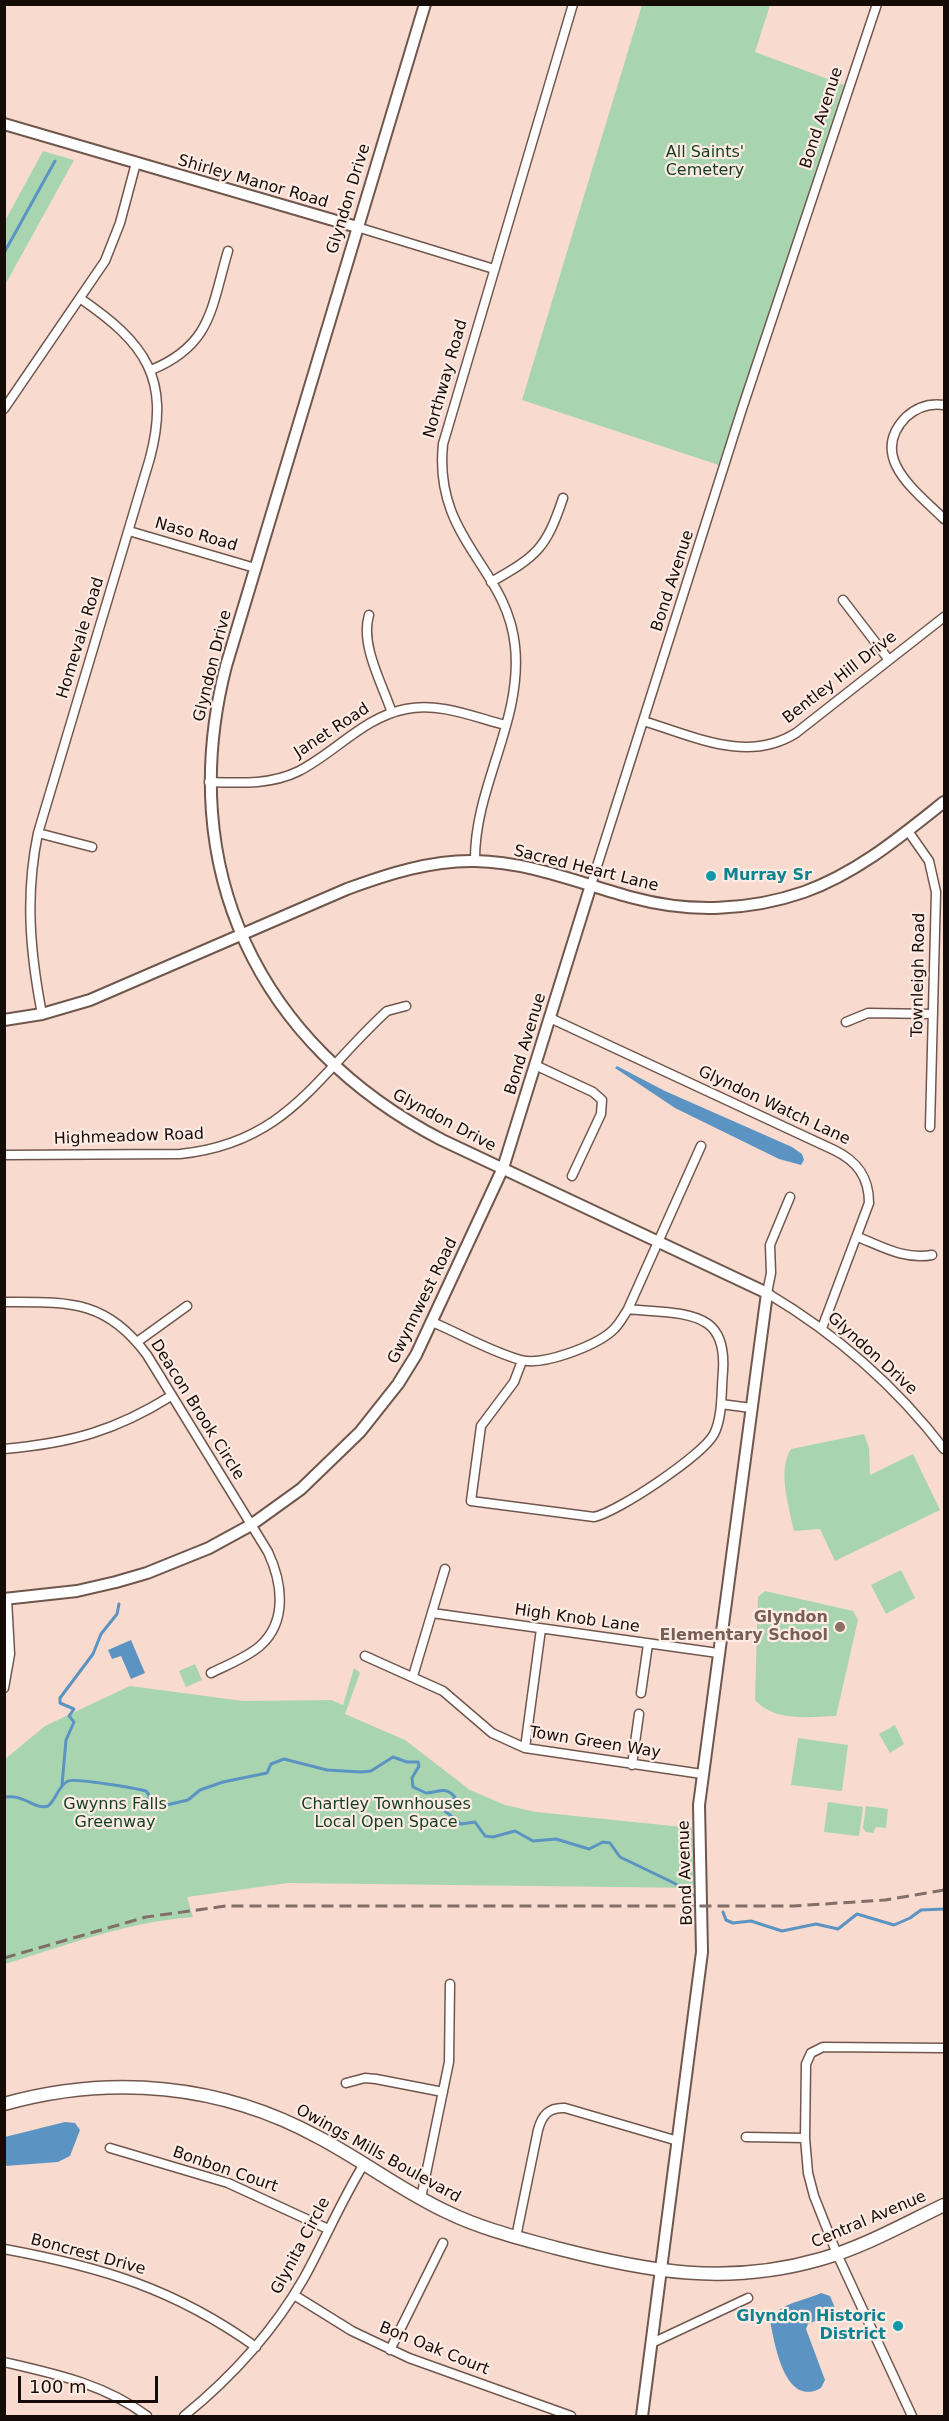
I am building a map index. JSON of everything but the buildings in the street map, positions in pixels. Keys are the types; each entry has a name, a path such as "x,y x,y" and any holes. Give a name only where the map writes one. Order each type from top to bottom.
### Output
{"main road":[{"name":"Owings Mills Boulevard","path":"4,2104 86,2088 139,2086 189,2092 268,2113 320,2138 421,2199 472,2223 516,2237 662,2272"},
{"name":"Central Avenue","path":"662,2272 745,2272 785,2267 837,2254 945,2205"}],"street":[{"name":"Glyndon Drive","path":"425,4 218,696 213,726 209,782 221,874 242,934 258,969 280,1005 306,1039 333,1067 381,1105 411,1124 767,1293 822,1328 881,1378 945,1449"},
{"name":"Northway Road","path":"475,861 477,820 515,687 515,646 509,616 450,514 441,461 447,426 573,4"},
{"name":"Bond Avenue","path":"503,1168 742,409 877,4"},
{"name":"Shirley Manor Road","path":"4,124 494,269"},
{"path":"4,409 81,299 113,244 136,163"},
{"path":"151,370 172,361 197,341 209,316 228,251"},
{"name":"Homevale Road","path":"42,1014 30,937 30,885 38,833 155,439 157,409 151,370 143,355 124,331 81,299"},
{"path":"945,405 929,404 911,413 896,433 892,443 894,463 907,482 945,519"},
{"path":"491,582 524,564 542,546 553,527 563,498"},
{"name":"Naso Road","path":"129,531 255,568"},
{"path":"843,600 889,660"},
{"path":"369,615 366,627 367,642 392,712"},
{"name":"Bentley Hill Drive","path":"644,721 727,746 744,749 766,746 796,733 945,617"},
{"name":"Janet Road","path":"209,782 264,782 298,771 356,731 392,712 408,708 440,708 505,725"},
{"name":"Sacred Heart Lane","path":"4,1020 42,1014 90,1000 384,876 442,863 475,861 533,868 632,898 674,906 715,908 766,902 801,893 836,879 908,831 945,802"},
{"name":"Townleigh Road","path":"908,831 929,861 935,884 930,1127"},
{"path":"38,833 92,847"},
{"name":"Highmeadow Road","path":"4,1155 156,1155 201,1152 239,1142 274,1123 305,1097 387,1011 406,1006"},
{"path":"846,1022 868,1013 933,1014"},
{"name":"Glyndon Watch Lane","path":"550,1018 846,1155 861,1171 869,1191 869,1203 822,1328"},
{"path":"536,1065 593,1092 602,1100 601,1114 572,1176"},
{"path":"432,1322 522,1360 540,1361 597,1341 617,1325 628,1309 701,1146"},
{"name":"Gwynnwest Road","path":"6,1599 77,1591 147,1573 209,1548 251,1525 301,1489 360,1432 398,1384 432,1322 503,1168"},
{"path":"767,1293 771,1273 770,1245 790,1197"},
{"path":"858,1237 905,1256 915,1258 932,1255"},
{"name":"Bond Avenue","path":"642,2416 703,1937 698,1840 702,1774 767,1293"},
{"name":"Deacon Brook Circle","path":"4,1302 58,1302 92,1308 123,1327 137,1342 268,1552 279,1579 280,1593 277,1619 273,1629 260,1646 211,1673"},
{"path":"137,1342 187,1306"},
{"path":"522,1360 514,1382 481,1426 471,1501 594,1517 612,1512 703,1449 715,1432 721,1404 722,1348 715,1331 708,1324 686,1316 628,1309"},
{"path":"4,1449 58,1444 84,1438 136,1418 171,1396"},
{"path":"721,1404 751,1408"},
{"path":"412,1677 445,1569"},
{"path":"4,1688 10,1654 6,1599"},
{"name":"High Knob Lane","path":"432,1613 718,1653"},
{"path":"525,1749 541,1629"},
{"path":"641,1693 648,1644"},
{"name":"Town Green Way","path":"365,1656 454,1698 492,1732 525,1749 702,1774"},
{"path":"632,1765 639,1714"},
{"path":"421,2199 451,2041 450,1984"},
{"path":"912,2416 837,2254 814,2196 808,2173 806,2064 815,2049 823,2047 945,2048"},
{"path":"346,2083 365,2078 376,2079 443,2092"},
{"path":"516,2237 538,2130 544,2115 551,2109 564,2108 678,2141"},
{"path":"746,2137 806,2138"},
{"name":"Bonbon Court","path":"110,2148 245,2190 328,2229"},
{"name":"Glynita Circle","path":"184,2416 221,2385 256,2347 294,2295 364,2164"},
{"path":"390,2350 443,2243"},
{"name":"Boncrest Drive","path":"4,2249 98,2270 156,2289 204,2312 256,2347"},
{"name":"Bon Oak Court","path":"294,2295 390,2350 571,2416"},
{"path":"652,2343 748,2298"},
{"path":"4,2362 86,2382 119,2397 147,2416"}],"green space":[{"name":"All Saints' Cemetery","path":"642,5 770,5 755,52 844,85 722,466 522,400"},
{"path":"43,151 74,160 5,285 5,221"},
{"path":"864,1434 869,1448 870,1475 913,1454 940,1510 835,1561 820,1529 794,1531 785,1489 787,1458 791,1449"},
{"path":"901,1570 915,1598 886,1614 871,1585"},
{"path":"765,1591 853,1611 858,1620 836,1716 792,1717 772,1712 755,1700 758,1597"},
{"path":"195,1664 202,1680 186,1687 179,1671"},
{"name":"Gwynns Falls Greenway","path":"354,1668 360,1673 345,1714 405,1740 470,1790 505,1805 536,1812 692,1828 696,1888 288,1883 187,1897 193,1917 121,1929 5,1964 4,1760 45,1726 130,1686 243,1701 331,1700 343,1705"},
{"path":"895,1725 904,1744 890,1753 879,1734"},
{"path":"798,1738 848,1745 842,1791 791,1785"},
{"path":"828,1802 863,1807 859,1836 824,1832"},
{"path":"866,1806 888,1809 886,1828 876,1827 873,1833 866,1832 863,1828"}],"water":[{"path":"617,1066 665,1091 792,1147 802,1154 804,1160 801,1165 779,1159 675,1108 615,1068"},
{"path":"131,1640 145,1673 131,1679 121,1656 112,1659 108,1650"},
{"path":"65,2122 75,2123 80,2130 70,2156 58,2162 5,2166 5,2137"},
{"path":"821,2293 830,2296 835,2308 832,2314 808,2324 806,2329 825,2380 821,2388 809,2392 799,2389 790,2382 779,2358 770,2321 785,2306"}],"waterway":[{"path":"4,253 55,161"},
{"path":"62,1785 66,1740 74,1722 69,1716 74,1709 60,1703 60,1698 93,1654 101,1634 117,1614 119,1604"},
{"path":"4,1797 18,1798 38,1806 48,1806 65,1783 73,1780 146,1791 149,1795 149,1809 188,1800 200,1790 223,1782 267,1773 271,1764 284,1759 327,1770 361,1772 371,1771 393,1757 407,1762 418,1762 419,1766 412,1778 413,1787 426,1793 444,1790 451,1793 455,1797 444,1808 445,1811 461,1824 475,1822 485,1836 493,1837 515,1831 533,1841 556,1839 589,1849 603,1842 610,1843 620,1857 674,1883 694,1896"},
{"path":"723,1912 726,1920 733,1923 751,1921 782,1931 816,1924 838,1929 857,1914 894,1925 921,1910 944,1909"}],"railway":[{"path":"4,1958 146,1917 226,1906 793,1906 885,1900 944,1890"}],"place":[{"name":"Murray Sr","path":"711,876"},
{"name":"Glyndon Elementary School","path":"840,1627"},
{"name":"Glyndon Historic District","path":"898,2326"}],"park label":[{"name":"Chartley Townhouses Local Open Space","path":"386,1814"}]}
